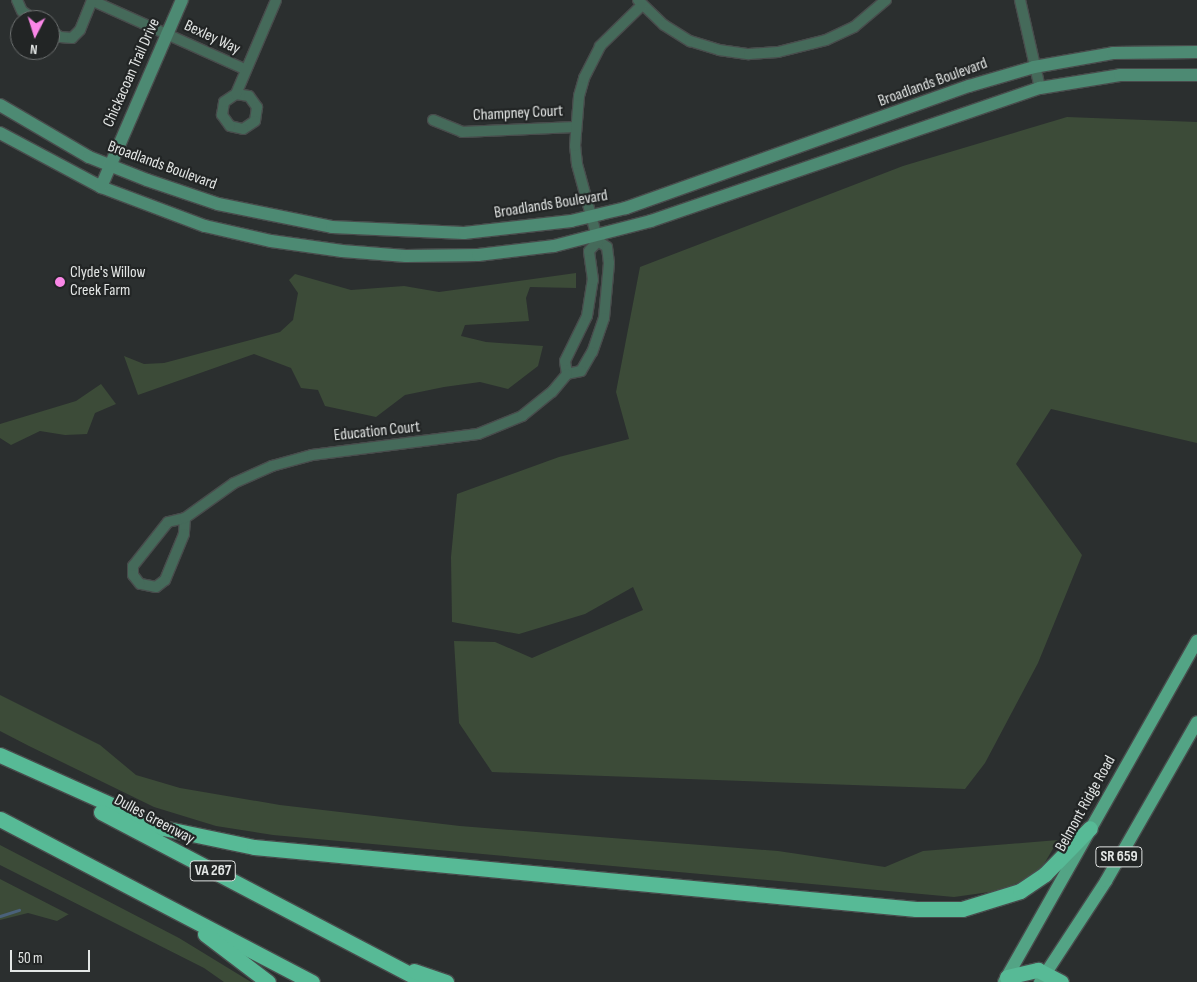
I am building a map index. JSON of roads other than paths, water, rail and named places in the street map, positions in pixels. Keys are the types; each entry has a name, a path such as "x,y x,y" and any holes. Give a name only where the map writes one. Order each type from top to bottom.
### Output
{"highway":[{"path":"0,755 163,828 254,847 916,909 962,909 1020,891 1045,874 1090,828"},
{"name":"Dulles Greenway","path":"0,760 425,982"},
{"path":"0,819 312,982"},
{"path":"177,912 268,982"},
{"path":"395,966 446,982"},
{"path":"1006,980 1029,970 1044,978 1061,982"}],"main road":[{"name":"Chickacoan Trail Drive","path":"100,187 182,0"},
{"name":"Broadlands Boulevard","path":"0,105 19,119 110,165 218,204 332,227 464,233 592,216 655,199 969,86 1034,67 1113,53 1197,52"},
{"path":"0,134 100,187 205,226 271,241 342,251 406,256 478,255 554,246 597,238 759,186 980,106 1040,88 1120,75 1197,75"},
{"name":"Belmont Ridge Road","path":"1006,980 1197,641"},
{"name":"SR 659","path":"1044,978 1106,881 1197,722"}],"street":[{"name":"Bexley Way","path":"93,0 244,69"},
{"path":"60,37 72,38 80,30 93,0"},
{"path":"236,94 244,69 276,0"},
{"path":"567,374 566,360 587,316 593,280 589,251 597,238 577,164 576,127 579,96 591,61 612,32 640,2 664,25 690,41 720,50 757,54 811,45 840,35 866,19 886,0"},
{"path":"1020,0 1040,88"},
{"name":"Champney Court","path":"433,120 462,132 576,127"},
{"name":"Education Court","path":"185,518 184,534 165,580 156,588 140,584 133,576 133,566 168,522 185,518 234,483 296,458 478,434 503,426 536,406 567,374 581,371 604,318 609,263 607,247 597,238"}],"waterway":[{"path":"0,916 19,910"}],"place":[{"name":"Clyde's Willow Creek Farm","path":"60,282"}]}
